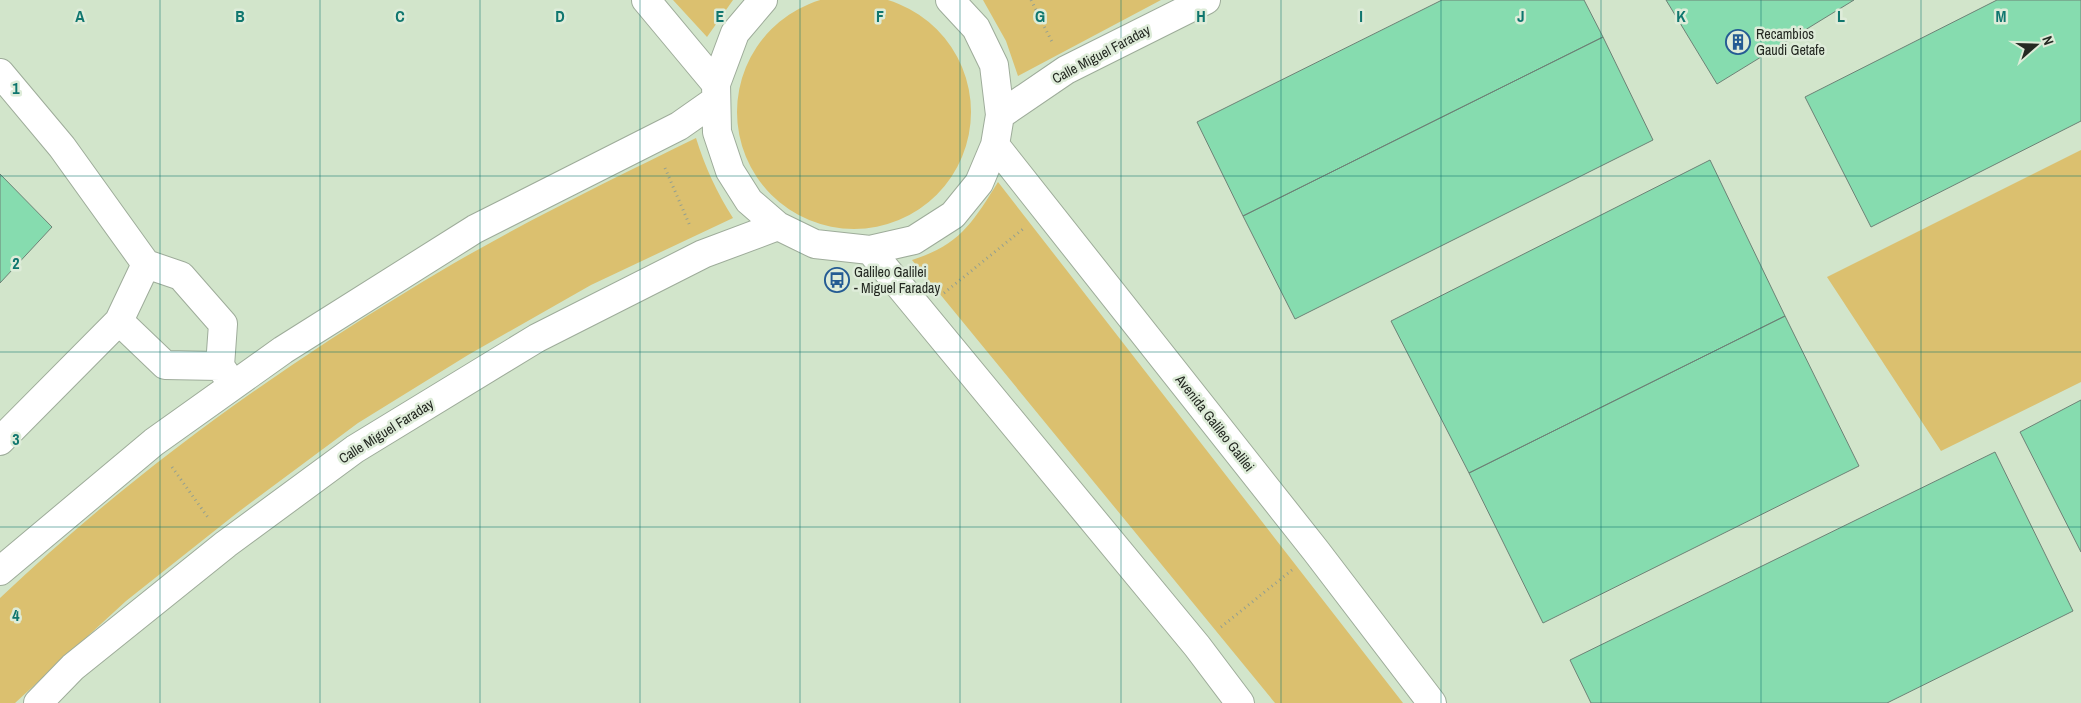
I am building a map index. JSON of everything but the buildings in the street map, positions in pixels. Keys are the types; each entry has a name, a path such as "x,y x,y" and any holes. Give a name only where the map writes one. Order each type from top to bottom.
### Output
{"street":[{"path":"646,0 716,92"},
{"path":"763,0 735,33 716,92 717,132 730,171 749,201 778,226 815,244 870,250 914,240 952,215 979,183 995,144 1000,115 994,65 976,28 950,0"},
{"name":"Calle Miguel Faraday","path":"1000,115 1066,70 1206,0"},
{"path":"0,73 62,147 146,264 181,276 222,324 226,376"},
{"path":"0,571 154,442 226,376 283,350 475,229 679,126 716,92"},
{"name":"Avenida Galileo Galilei","path":"995,144 1316,551 1432,703"},
{"name":"Calle Miguel Faraday","path":"38,703 73,667 226,544 355,449 528,344 703,254 778,226"},
{"path":"870,250 1197,646 1240,703"},
{"path":"0,441 119,321 146,264"},
{"path":"119,321 165,366 226,376"}],"path":[{"path":"1031,0 1066,70"},
{"path":"653,139 703,254"},
{"path":"921,312 1046,209"},
{"path":"154,442 226,544"},
{"path":"1197,646 1316,551"}],"shaded area":[{"path":"843,-5 865,-5 899,4 919,14 937,29 952,47 962,67 969,89 971,112 969,135 962,157 952,177 937,195 919,210 888,224 865,229 843,229 820,224 789,210 763,186 756,177 742,146 737,123 737,101 742,78 756,47 780,21 789,14 820,0"},
{"path":"0,0 2081,0 2081,703 0,703"},
{"path":"673,0 733,0 707,37"},
{"path":"983,0 1161,0 1018,76 1006,41"},
{"path":"696,138 712,180 733,218 591,285 468,355 358,423 237,513 126,601 15,703 0,703 0,598 95,513 144,473 299,360 406,292 513,230"},
{"path":"2081,150 2081,382 1941,451 1827,277"},
{"path":"998,182 1403,703 1275,703 912,260 942,247 964,230 981,209"}],"place":[{"name":"Recambios Gaudi Getafe","path":"1738,42"},
{"name":"Galileo Galilei - Miguel Faraday","path":"837,280"}]}
